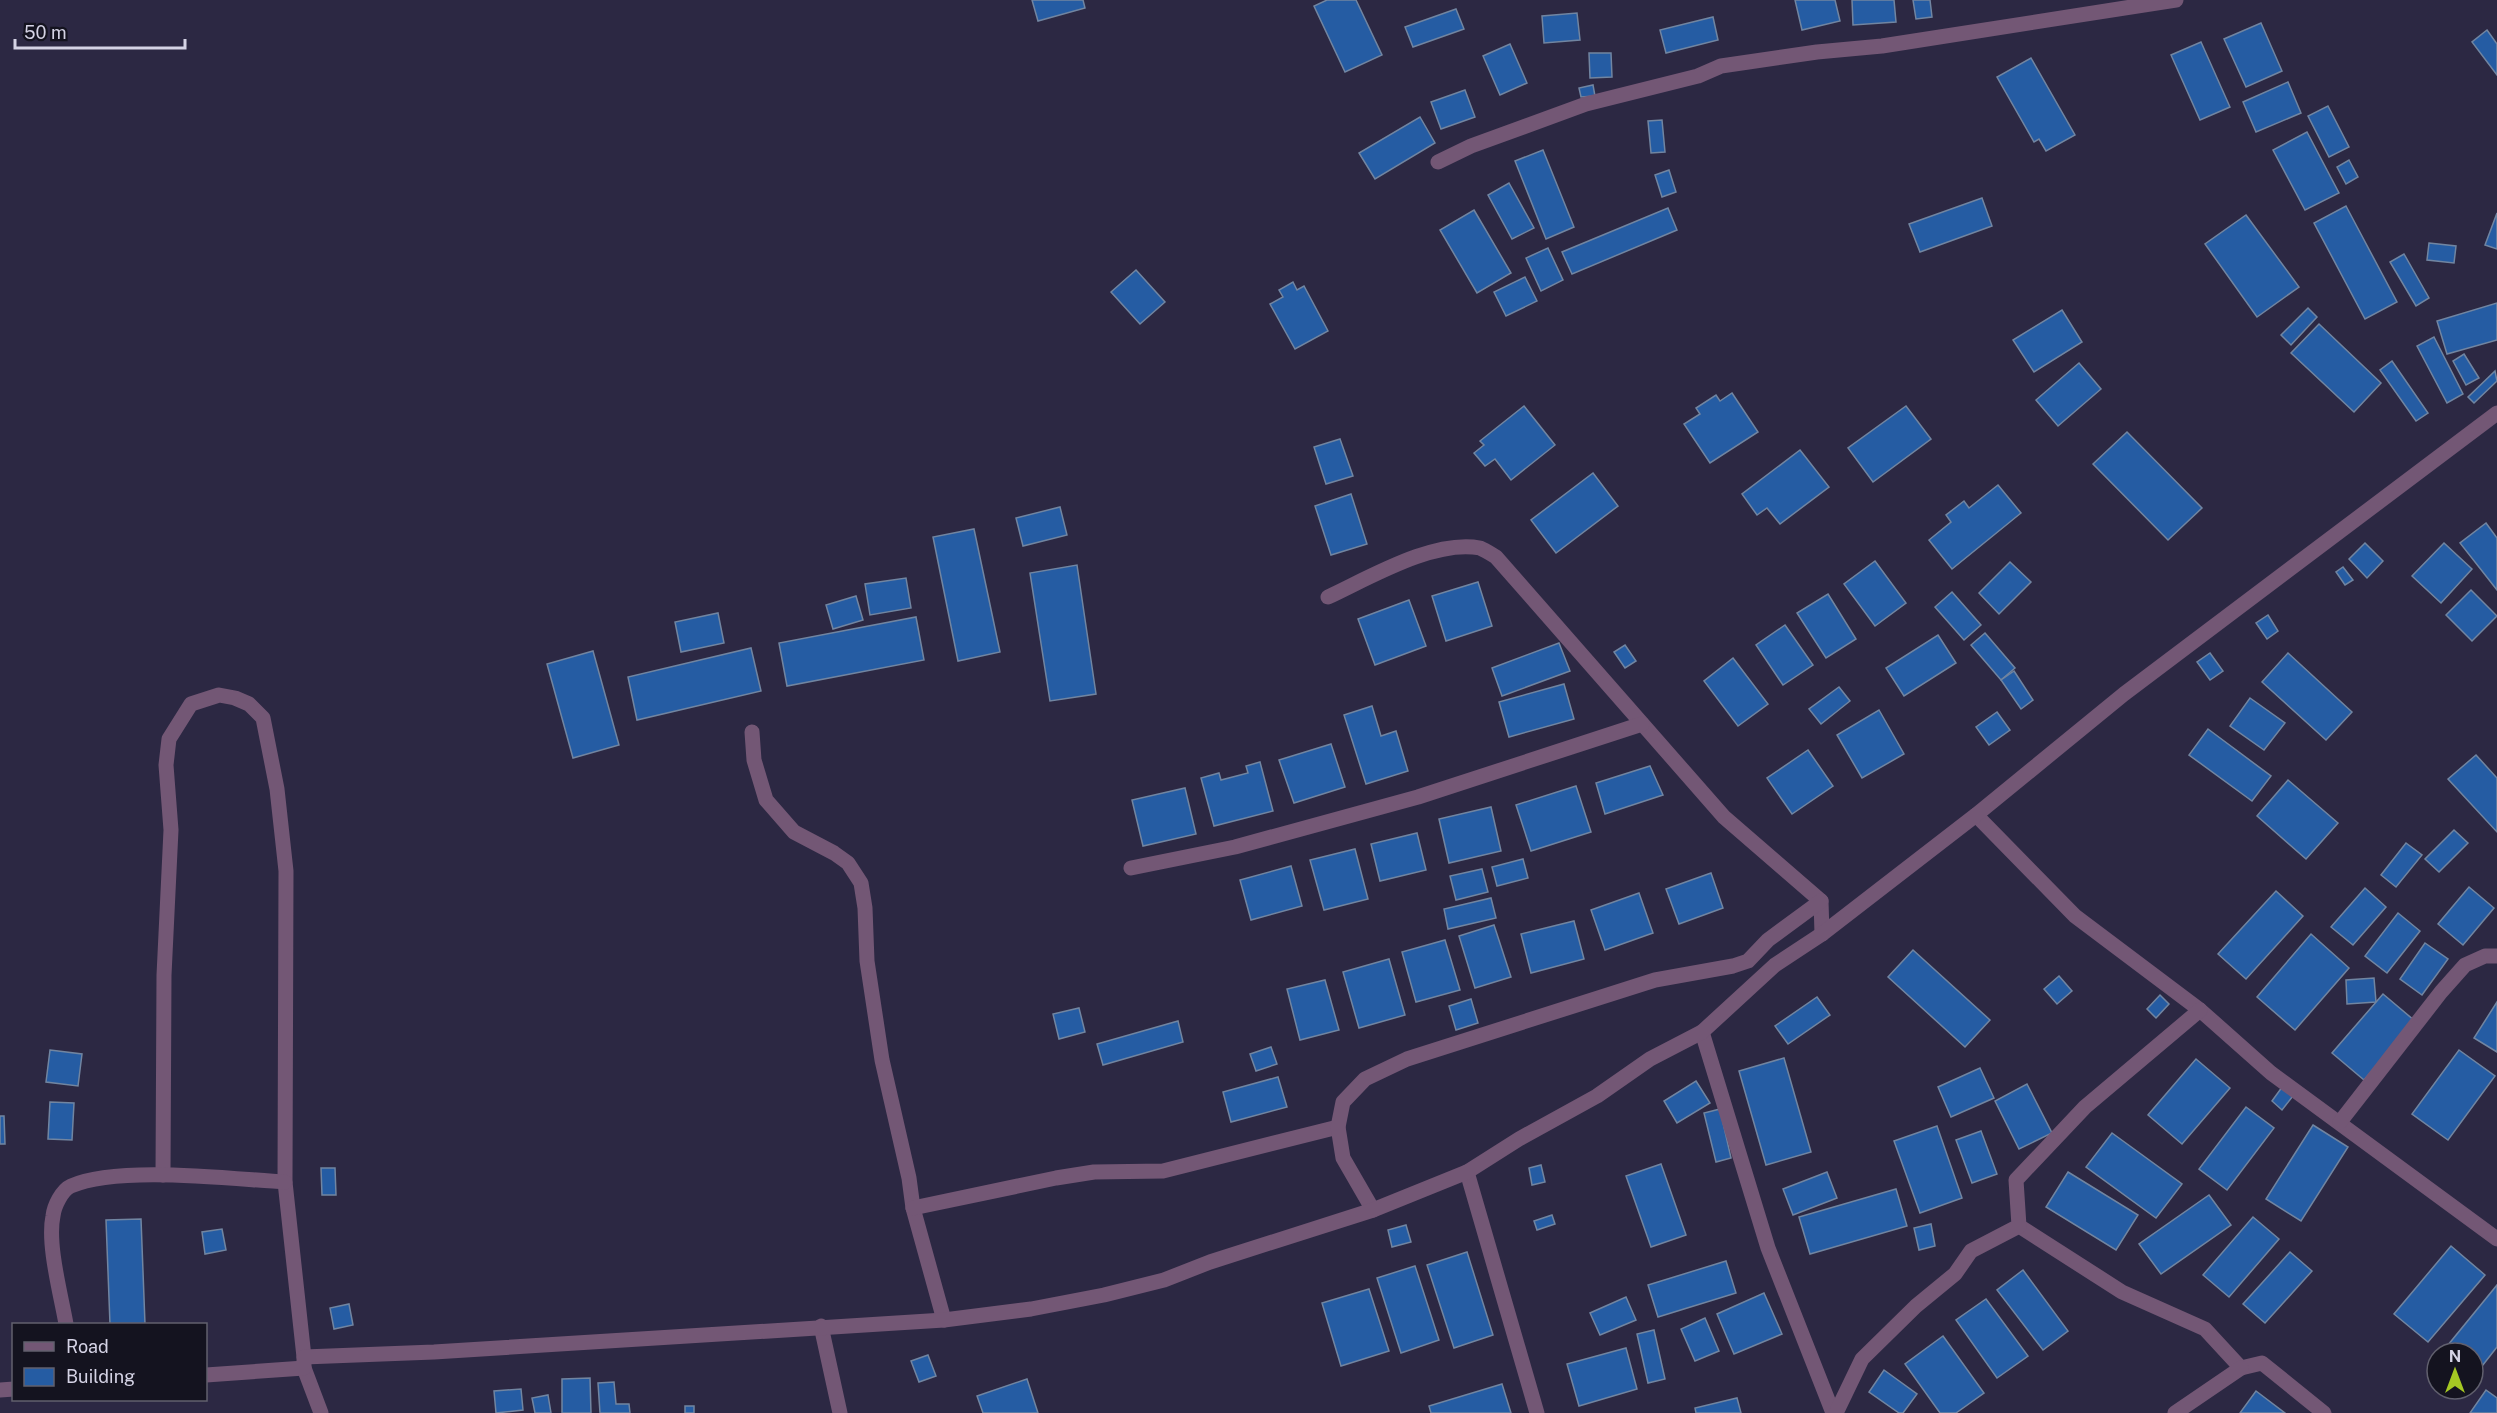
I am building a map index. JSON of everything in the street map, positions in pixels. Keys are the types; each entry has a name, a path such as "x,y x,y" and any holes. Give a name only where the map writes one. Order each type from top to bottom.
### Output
{"street":[{"path":"1438,162 1471,146 1586,104 1698,76 1720,66 1817,52 1882,46 2176,0"},
{"path":"207,1375 304,1363 434,1352 944,1320 1031,1309 1104,1295 1164,1280 1210,1262 1373,1210 1467,1172 1519,1138 1597,1096 1650,1059 1702,1032 1775,965 1822,934 1976,815 2124,693 2497,413"},
{"path":"1328,597 1420,554 1468,547 1482,549 1496,557 1724,817 1821,901 1822,934"},
{"path":"162,1175 164,975 171,830 166,765 169,739 192,704 219,695 249,704 263,718 277,789 286,871 285,1182 304,1363 321,1413"},
{"path":"1131,868 1235,847 1418,797 1642,724"},
{"path":"752,732 754,760 766,800 794,832 848,863 861,882 865,908 867,961 882,1060 909,1178 913,1208 944,1320"},
{"path":"1976,815 2075,916 2200,1010 2271,1073 2497,1239"},
{"path":"1373,1210 1343,1158 1338,1126 1343,1102 1350,1092 1365,1079 1407,1059 1655,980 1733,966 1748,961 1768,940 1821,901"},
{"path":"2340,1122 2440,992 2465,965 2485,956 2497,956"},
{"path":"2019,1226 2016,1180 2085,1107 2200,1010"},
{"path":"1702,1032 1768,1248 1835,1413"},
{"path":"913,1208 1094,1172 1163,1171 1338,1126"},
{"path":"1467,1172 1537,1413"},
{"path":"66,1323 53,1242 53,1215 62,1193 70,1186 107,1177 162,1175 285,1182"},
{"path":"2019,1226 2122,1292 2205,1329 2241,1368"},
{"path":"1835,1413 1862,1359 1916,1306 1955,1274 1971,1251 2019,1226"},
{"path":"821,1326 840,1413"},
{"path":"2175,1413 2241,1368 2262,1363 2324,1413"}],"building":[{"path":"1032,0 1083,0 1085,8 1038,21"},
{"path":"1327,0 1356,0 1382,55 1345,72 1314,6"},
{"path":"1795,0 1835,0 1840,21 1802,30"},
{"path":"1852,0 1894,0 1896,22 1853,25"},
{"path":"1913,0 1930,0 1932,17 1916,19"},
{"path":"1456,9 1464,29 1413,47 1405,27"},
{"path":"1577,13 1580,40 1544,43 1542,16"},
{"path":"1713,17 1718,40 1666,53 1660,30"},
{"path":"2261,23 2282,71 2246,87 2224,39"},
{"path":"2487,30 2497,44 2497,75 2472,42"},
{"path":"2201,42 2230,107 2200,120 2171,55"},
{"path":"1510,44 1527,83 1500,95 1483,56"},
{"path":"1589,53 1611,53 1612,77 1590,78"},
{"path":"2031,58 2075,135 2046,151 2039,139 2034,142 1997,77"},
{"path":"2288,82 2301,113 2256,132 2243,102"},
{"path":"1593,85 1595,96 1581,97 1579,88"},
{"path":"1465,90 1475,117 1441,129 1431,102"},
{"path":"2328,106 2349,147 2329,157 2308,116"},
{"path":"1420,117 1435,143 1375,179 1359,153"},
{"path":"1662,120 1665,152 1651,153 1648,121"},
{"path":"2307,132 2339,193 2305,210 2273,150"},
{"path":"1543,150 1574,227 1546,239 1515,161"},
{"path":"2349,160 2358,177 2346,184 2337,167"},
{"path":"1669,170 1676,192 1662,197 1655,175"},
{"path":"1509,183 1534,228 1512,239 1488,195"},
{"path":"1982,198 1992,226 1920,252 1909,224"},
{"path":"2346,206 2397,302 2365,319 2314,223"},
{"path":"1668,208 1677,230 1572,274 1562,252"},
{"path":"1474,210 1511,273 1477,293 1440,230"},
{"path":"2497,213 2497,249 2485,245"},
{"path":"2246,215 2299,287 2257,317 2205,244"},
{"path":"2429,243 2456,246 2454,263 2427,260"},
{"path":"1548,248 1563,280 1541,291 1526,258"},
{"path":"2404,254 2429,298 2416,306 2390,262"},
{"path":"1136,270 1165,302 1140,324 1111,292"},
{"path":"1525,277 1537,301 1506,316 1494,292"},
{"path":"1293,282 1297,290 1304,286 1328,331 1295,349 1270,304 1283,297 1279,290"},
{"path":"2497,303 2497,340 2447,354 2437,321"},
{"path":"2308,308 2317,317 2291,345 2281,335"},
{"path":"2062,310 2082,342 2034,372 2013,340"},
{"path":"2319,324 2381,383 2354,412 2291,353"},
{"path":"2434,337 2463,394 2447,403 2417,346"},
{"path":"2464,354 2479,378 2466,385 2453,361"},
{"path":"2392,361 2428,413 2416,421 2380,370"},
{"path":"2079,363 2101,389 2058,426 2036,400"},
{"path":"2495,371 2497,381 2474,403 2468,397"},
{"path":"1732,393 1758,432 1710,463 1684,424 1700,414 1696,408 1716,395 1720,401"},
{"path":"1524,406 1555,445 1511,480 1495,459 1485,466 1474,453 1484,445 1480,441"},
{"path":"1906,406 1931,439 1873,482 1848,448"},
{"path":"2127,432 2202,508 2168,540 2093,464"},
{"path":"1340,439 1353,476 1326,484 1314,447"},
{"path":"1800,450 1829,487 1780,524 1767,508 1757,515 1742,494"},
{"path":"1593,473 1618,506 1556,553 1531,520"},
{"path":"1998,485 2021,513 1952,569 1929,540 1951,522 1946,515 1964,501 1969,508"},
{"path":"1351,494 1367,544 1331,555 1315,506"},
{"path":"1060,507 1067,535 1023,546 1016,518"},
{"path":"2486,523 2497,538 2497,590 2460,543"},
{"path":"974,529 1000,652 958,661 933,537"},
{"path":"2365,543 2383,561 2367,578 2349,559"},
{"path":"2444,543 2472,569 2441,603 2412,576"},
{"path":"1875,561 1906,603 1875,626 1844,584"},
{"path":"2010,562 2031,582 1999,614 1979,593"},
{"path":"1077,565 1096,694 1050,701 1030,573"},
{"path":"2343,567 2353,580 2345,585 2336,572"},
{"path":"906,578 911,608 870,615 865,584"},
{"path":"1478,582 1492,626 1446,641 1432,596"},
{"path":"2471,590 2497,616 2472,641 2446,615"},
{"path":"1952,592 1981,625 1964,640 1935,607"},
{"path":"1828,594 1856,639 1826,658 1797,613"},
{"path":"856,596 863,620 833,629 826,605"},
{"path":"1409,600 1426,646 1375,665 1358,619"},
{"path":"718,613 724,643 681,652 675,622"},
{"path":"2268,615 2278,631 2267,639 2256,623"},
{"path":"916,617 924,660 787,686 779,643"},
{"path":"1785,625 1813,665 1783,685 1756,645"},
{"path":"1985,633 2015,668 2001,680 1971,645"},
{"path":"1938,635 1956,663 1904,696 1886,668"},
{"path":"1559,643 1570,671 1502,696 1492,668"},
{"path":"1625,645 1636,661 1625,668 1614,652"},
{"path":"751,648 761,691 637,720 628,677"},
{"path":"593,651 619,745 573,758 547,664"},
{"path":"2210,653 2223,671 2210,680 2197,662"},
{"path":"2288,653 2352,712 2326,740 2262,682"},
{"path":"1733,658 1768,704 1738,726 1704,681"},
{"path":"2014,671 2033,700 2021,709 2001,680"},
{"path":"1564,684 1574,719 1509,737 1499,702"},
{"path":"1839,687 1850,701 1821,724 1809,709"},
{"path":"2250,698 2285,723 2264,750 2230,726"},
{"path":"1372,706 1381,736 1396,731 1408,771 1366,784 1344,715"},
{"path":"1879,710 1904,754 1862,778 1837,735"},
{"path":"1997,712 2010,730 1989,745 1976,727"},
{"path":"2208,729 2271,776 2252,801 2189,755"},
{"path":"1331,744 1345,787 1294,803 1279,760"},
{"path":"1808,750 1833,786 1792,814 1767,778"},
{"path":"2476,755 2497,778 2497,832 2448,779"},
{"path":"1260,762 1273,811 1214,826 1201,778 1219,773 1221,780 1248,773 1246,766"},
{"path":"1650,766 1663,795 1605,814 1596,783"},
{"path":"2288,780 2338,823 2306,859 2257,816"},
{"path":"1576,786 1591,832 1531,851 1516,805"},
{"path":"1185,788 1196,834 1143,846 1132,800"},
{"path":"1491,807 1501,851 1449,863 1439,819"},
{"path":"2454,830 2468,843 2439,872 2425,859"},
{"path":"1417,833 1426,870 1380,881 1371,844"},
{"path":"2406,843 2422,855 2396,887 2381,875"},
{"path":"1355,849 1368,899 1324,910 1310,860"},
{"path":"1523,859 1528,878 1497,886 1492,867"},
{"path":"1291,866 1302,906 1251,920 1240,880"},
{"path":"1482,869 1488,892 1456,900 1450,876"},
{"path":"1711,873 1723,908 1679,924 1666,889"},
{"path":"2469,887 2494,908 2463,945 2438,924"},
{"path":"2365,888 2386,907 2353,945 2331,927"},
{"path":"2276,891 2303,916 2246,979 2218,954"},
{"path":"1639,893 1653,933 1605,950 1591,910"},
{"path":"1491,898 1496,918 1448,929 1444,909"},
{"path":"2398,913 2420,931 2387,973 2365,956"},
{"path":"1574,921 1584,959 1531,973 1521,934"},
{"path":"1494,925 1511,977 1475,988 1459,936"},
{"path":"2311,934 2349,968 2295,1030 2257,997"},
{"path":"1445,940 1460,990 1416,1002 1402,952"},
{"path":"2425,943 2448,959 2422,995 2400,979"},
{"path":"1913,950 1990,1020 1965,1047 1888,977"},
{"path":"1389,959 1405,1015 1359,1028 1343,972"},
{"path":"2059,976 2072,991 2057,1004 2044,989"},
{"path":"2374,978 2376,1002 2347,1004 2346,980"},
{"path":"1325,980 1339,1030 1300,1040 1287,989"},
{"path":"2383,994 2415,1021 2364,1080 2332,1053"},
{"path":"2160,995 2169,1004 2156,1018 2147,1009"},
{"path":"1817,997 1830,1015 1788,1044 1775,1026"},
{"path":"1471,999 1478,1023 1456,1030 1449,1006"},
{"path":"2497,1002 2497,1052 2474,1038"},
{"path":"1079,1008 1085,1032 1059,1039 1053,1014"},
{"path":"1178,1021 1183,1042 1103,1065 1097,1044"},
{"path":"1271,1047 1277,1064 1256,1071 1250,1054"},
{"path":"50,1050 82,1054 78,1086 46,1082"},
{"path":"2459,1050 2495,1076 2448,1140 2412,1114"},
{"path":"1784,1058 1811,1152 1766,1165 1739,1071"},
{"path":"2196,1059 2230,1088 2182,1144 2148,1115"},
{"path":"1980,1068 1994,1098 1951,1117 1938,1087"},
{"path":"1278,1077 1287,1107 1231,1122 1223,1092"},
{"path":"1696,1081 1710,1103 1677,1123 1664,1101"},
{"path":"2285,1083 2296,1092 2282,1110 2272,1101"},
{"path":"2027,1084 2052,1133 2019,1149 1995,1101"},
{"path":"50,1102 74,1103 72,1140 48,1139"},
{"path":"2246,1107 2274,1128 2227,1190 2199,1169"},
{"path":"1720,1109 1731,1158 1716,1162 1704,1113"},
{"path":"0,1116 4,1116 5,1144 0,1144"},
{"path":"2313,1125 2348,1147 2301,1221 2266,1199"},
{"path":"1937,1126 1962,1198 1920,1213 1894,1141"},
{"path":"1981,1131 1997,1174 1972,1183 1956,1140"},
{"path":"2112,1133 2182,1184 2156,1218 2086,1167"},
{"path":"1661,1164 1686,1235 1651,1247 1626,1176"},
{"path":"1541,1165 1545,1182 1532,1185 1529,1168"},
{"path":"321,1168 335,1168 336,1195 322,1195"},
{"path":"1827,1172 1837,1198 1793,1215 1783,1189"},
{"path":"2068,1172 2138,1215 2116,1250 2046,1207"},
{"path":"1896,1189 1907,1226 1810,1254 1799,1217"},
{"path":"2209,1195 2231,1225 2161,1274 2139,1244"},
{"path":"1552,1215 1555,1224 1537,1230 1534,1221"},
{"path":"2253,1217 2279,1239 2229,1297 2203,1275"},
{"path":"141,1219 145,1323 110,1323 106,1220"},
{"path":"1931,1224 1935,1246 1919,1250 1914,1228"},
{"path":"1406,1225 1411,1242 1392,1247 1388,1230"},
{"path":"222,1229 226,1250 205,1254 202,1232"},
{"path":"2451,1246 2485,1275 2429,1341 2394,1314"},
{"path":"1467,1252 1493,1335 1454,1348 1427,1265"},
{"path":"2290,1252 2312,1271 2265,1323 2243,1304"},
{"path":"1726,1261 1736,1293 1658,1317 1648,1285"},
{"path":"1415,1266 1439,1340 1401,1353 1377,1278"},
{"path":"2023,1270 2068,1331 2043,1350 1997,1290"},
{"path":"2497,1285 2497,1347 2485,1362 2485,1341 2451,1341"},
{"path":"1369,1289 1389,1351 1341,1366 1322,1303"},
{"path":"1764,1293 1782,1334 1734,1354 1717,1314"},
{"path":"1626,1297 1636,1320 1600,1335 1590,1313"},
{"path":"1986,1299 2028,1356 1997,1378 1956,1320"},
{"path":"349,1304 353,1325 334,1329 330,1308"},
{"path":"1705,1318 1719,1351 1695,1361 1681,1329"},
{"path":"1654,1330 1665,1379 1648,1383 1637,1334"},
{"path":"1943,1336 1984,1393 1956,1413 1940,1413 1905,1364"},
{"path":"1626,1348 1637,1389 1579,1406 1567,1364"},
{"path":"928,1355 936,1376 919,1382 911,1361"},
{"path":"1884,1370 1917,1394 1903,1413 1899,1413 1869,1392"},
{"path":"590,1378 591,1413 562,1413 562,1379"},
{"path":"1027,1379 1038,1413 983,1413 977,1396"},
{"path":"614,1382 616,1404 629,1404 630,1413 600,1413 598,1383"},
{"path":"1502,1384 1511,1413 1431,1413 1429,1406"},
{"path":"521,1389 523,1410 496,1413 494,1391"},
{"path":"2256,1391 2285,1413 2240,1413"},
{"path":"2485,1391 2497,1398 2497,1413 2470,1413 2478,1401 2485,1401"},
{"path":"548,1395 551,1413 535,1413 532,1398"},
{"path":"1737,1398 1741,1413 1696,1413 1695,1408"},
{"path":"685,1406 694,1406 694,1413 685,1413"}]}
